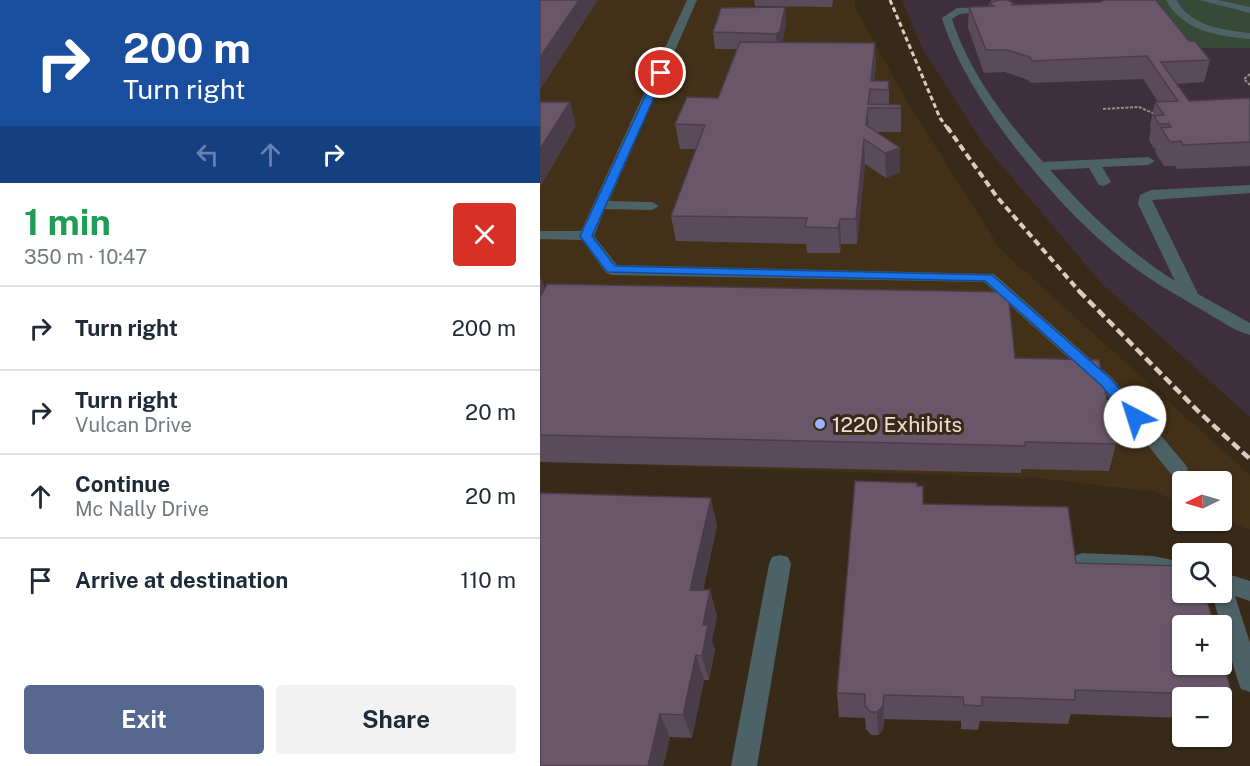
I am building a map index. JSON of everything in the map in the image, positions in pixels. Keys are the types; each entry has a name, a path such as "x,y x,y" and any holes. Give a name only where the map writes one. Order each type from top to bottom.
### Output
{"street":[{"path":"586,236 601,207 692,0"},
{"path":"1171,0 1180,15 1204,27 1250,36"},
{"path":"1204,0 1250,10"},
{"path":"1007,8 957,11 948,15 947,20 969,73 987,101 1080,210 1132,258 1250,330"},
{"path":"1041,166 1148,161"},
{"path":"1094,164 1104,182"},
{"path":"1191,295 1145,204 1145,198 1150,194 1250,189"},
{"path":"601,207 652,206"},
{"path":"540,235 586,236"},
{"path":"586,236 612,270 988,278 1106,382 1178,469"},
{"path":"1082,562 1154,565 1172,569"},
{"path":"744,766 780,564"},
{"path":"1232,585 1250,591"},
{"path":"1226,603 1250,681"}],"path":[{"path":"1250,74 1244,79 1250,85"},
{"path":"1103,109 1139,107 1160,117"}],"shaded area":[{"path":"540,0 855,0 855,7 909,105 1001,250 1250,475 1250,530 1232,523 1232,471 1172,471 1172,499 1155,492 1038,478 540,462"},
{"path":"902,0 1150,0 1189,48 1250,48 1250,417 1102,284 982,142 922,48"}],"green space":[{"path":"1150,0 1250,0 1250,48 1189,48"}],"building":[{"path":"540,0 579,0 540,57"},
{"path":"1008,0 1015,4 1011,5 1156,0 1189,41 1195,41 1210,60 1161,62 1189,101 1250,98 1250,142 1183,145 1181,141 1170,142 1161,128 1171,127 1169,124 1159,124 1154,116 1164,115 1155,102 1178,101 1147,56 1032,61 1030,57 1007,50 986,50 969,7 994,6 989,3"},
{"path":"785,7 780,31 776,34 713,32 721,8"},
{"path":"740,42 875,43 871,81 889,81 888,90 870,89 868,104 901,105 901,108 868,108 866,125 900,148 885,153 864,139 856,219 840,219 838,228 805,227 807,218 671,216 705,125 675,124 687,97 718,98"},
{"path":"540,102 570,102 540,149"},
{"name":"1220 Exhibits","path":"547,284 1008,292 1015,358 1099,360 1116,444 1025,442 1025,446 540,435 540,298"},
{"path":"855,481 917,483 917,486 923,486 923,504 1068,507 1076,563 1172,566 1172,603 1208,603 1211,615 1172,615 1172,675 1227,675 1230,687 1172,687 1172,693 1075,690 1075,700 982,697 982,706 964,705 963,697 884,695 883,706 877,712 870,712 865,705 865,694 837,693"},
{"path":"540,493 711,498 690,590 710,590 703,625 708,625 702,656 696,655 683,715 660,714 648,766 540,766"}],"railway":[{"path":"890,0 940,118 948,129"},
{"path":"947,127 997,197 1080,292"},
{"path":"1079,291 1199,412 1250,459"}],"place":[{"name":"1220 Exhibits","path":"820,424"}],"route":[{"path":"661,73 586,236 612,270 988,278 1106,382 1135,417"}]}
